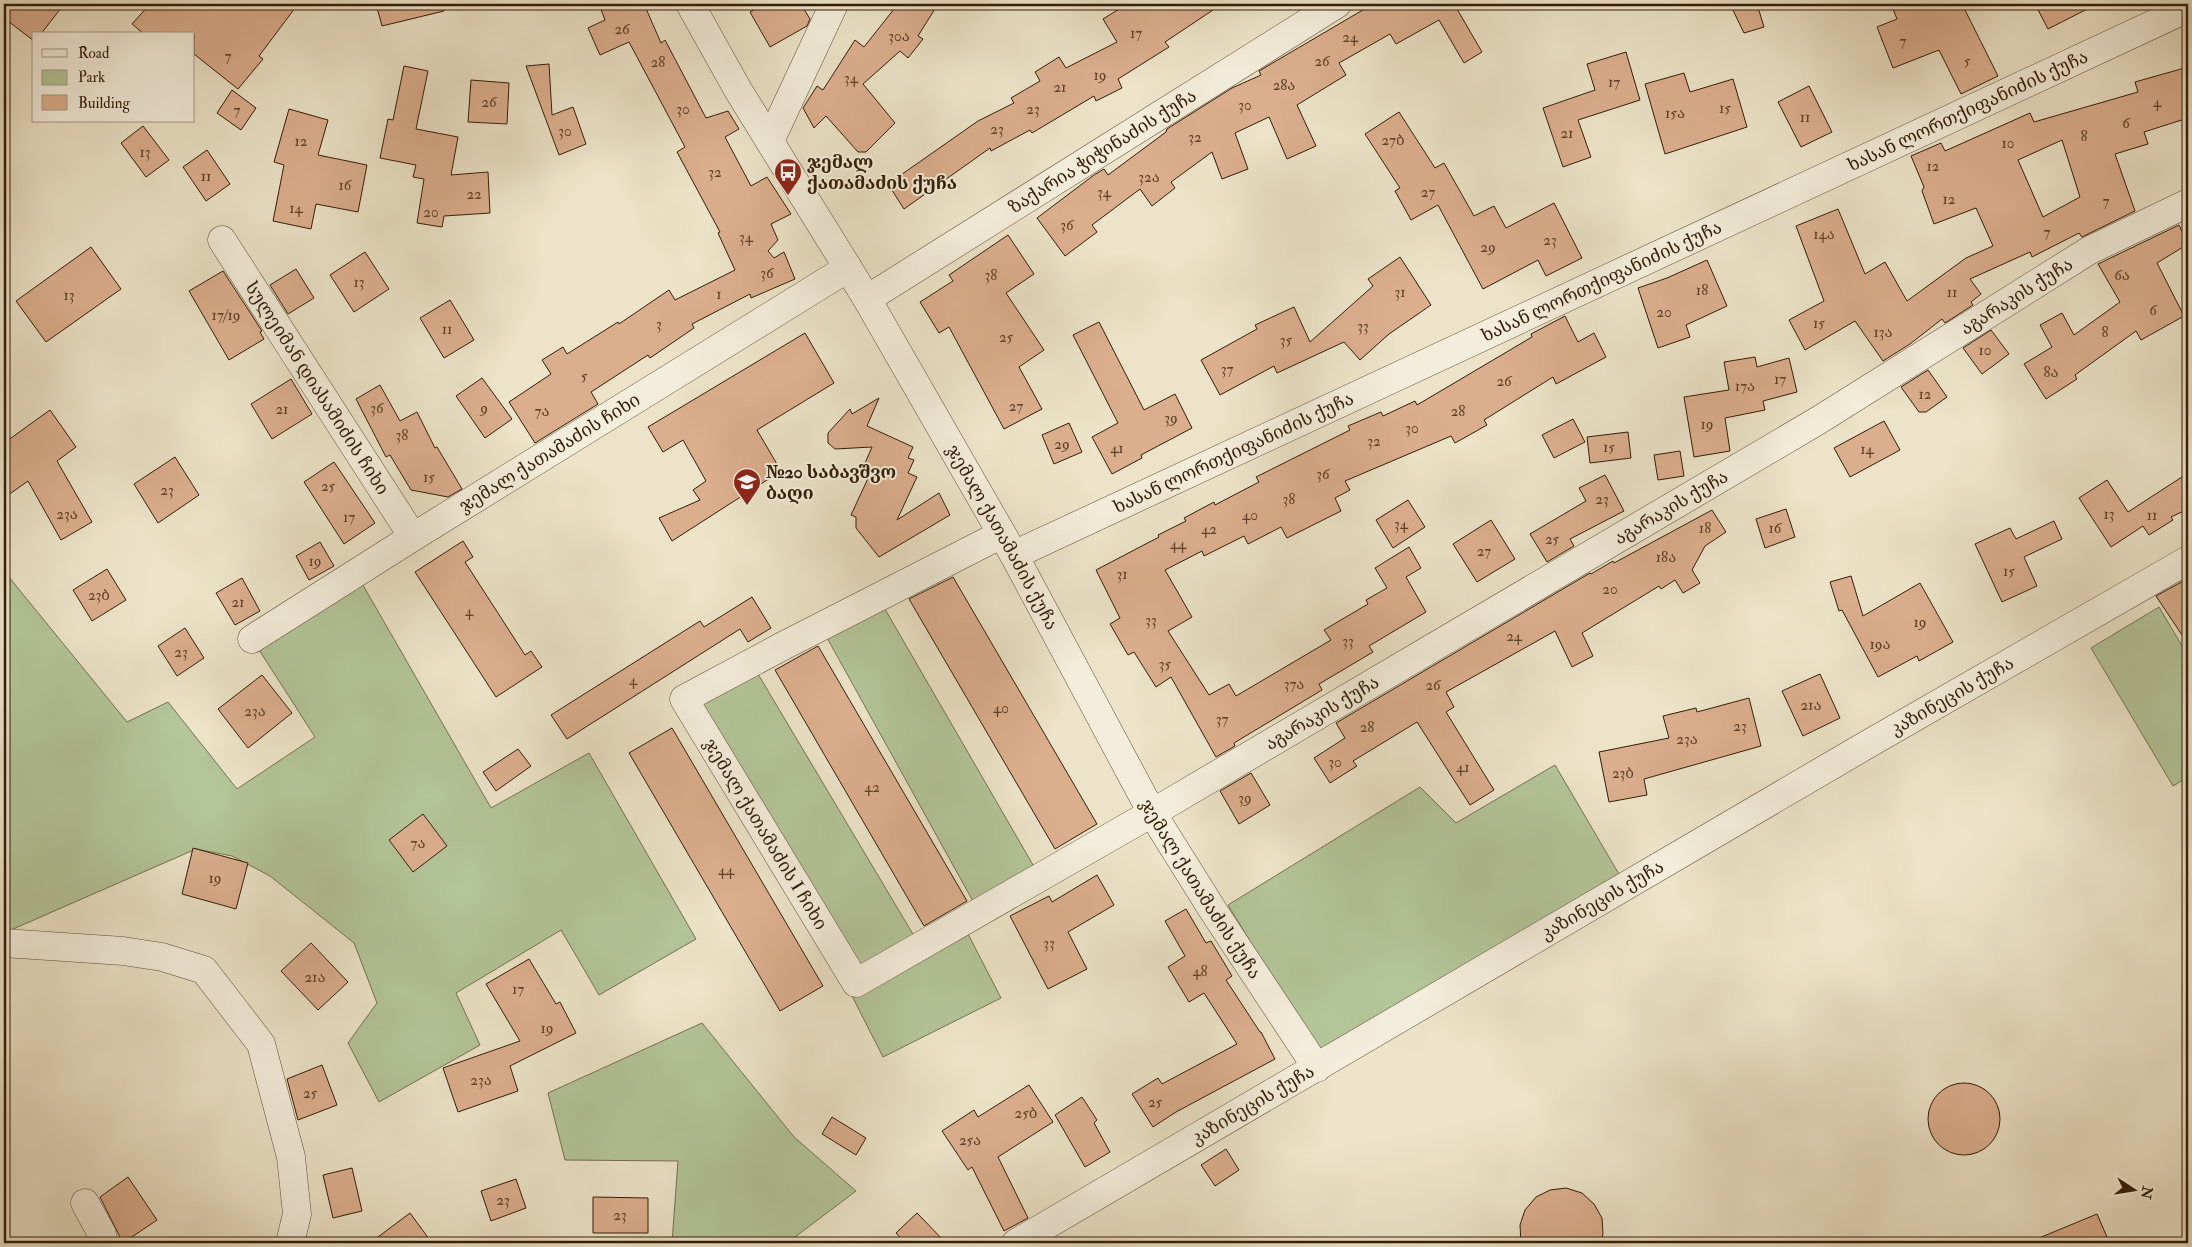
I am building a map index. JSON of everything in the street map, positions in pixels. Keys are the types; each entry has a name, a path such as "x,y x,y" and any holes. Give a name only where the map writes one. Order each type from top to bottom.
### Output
{"street":[{"name":"ჯემალ ქათამაძის ქუჩა","path":"690,4 738,90 867,299 1008,544 1152,813 1214,912 1317,1068"},
{"path":"770,141 834,4"},
{"name":"ზაქარია ჭიჭინაძის ქუჩა","path":"867,299 1337,4"},
{"name":"ხასან ლორთქიფანიძის ქუჩა","path":"1008,544 2188,8"},
{"name":"აგარაკის ქუჩა","path":"1152,813 1819,420 2090,250 2188,203"},
{"name":"სულეიმან დიასამიძის ჩიხი","path":"222,240 413,536"},
{"name":"ჯემალ ქათამაძის ჩიხი","path":"252,640 413,536 848,268"},
{"name":"ჯემალ ქათამაძის I ჩიხი","path":"1008,544 781,647 684,699 856,983 1152,813"},
{"name":"კაზინეცის ქუჩა","path":"1016,1243 1863,747 2188,560"},
{"path":"4,942 123,951 162,957 204,970 261,1044 291,1157 297,1214 290,1243"},
{"path":"85,1203 102,1234 103,1243"}],"green space":[{"path":"4,571 127,722 168,702 237,789 315,737 252,639 356,573 491,808 589,753 696,939 599,995 561,930 456,993 480,1045 379,1102 348,1043 377,1003 354,943 270,876 232,856 196,849 4,933"},
{"path":"878,597 1040,877 979,912 821,627"},
{"path":"2159,607 2188,656 2188,777 2173,786 2091,648"},
{"path":"752,664 920,946 856,983 684,699"},
{"path":"1555,765 1623,881 1318,1053 1228,905 1420,787 1456,823"},
{"path":"968,934 1001,998 883,1057 851,994"},
{"path":"702,1023 794,1137 856,1191 787,1243 672,1243 678,1161 565,1160 548,1093"}],"building":[{"path":"4,4 64,4 43,32 32,32 32,39 4,18"},
{"path":"150,4 298,4 259,56 263,59 238,89 195,55 195,32 142,32 132,24"},
{"path":"376,4 443,4 444,11 382,26"},
{"path":"599,4 644,4 661,43 665,40 706,118 728,111 739,129 725,137 751,186 767,177 791,214 771,224 778,240 768,251 774,258 784,252 795,279 751,298 750,294 692,324 694,328 650,358 648,355 591,392 598,404 535,443 509,402 551,374 542,360 563,347 567,354 618,322 619,324 669,290 675,300 735,270 718,233 720,232 677,152 685,147 629,42 600,55 588,28 605,20"},
{"path":"764,4 801,4 810,19 807,26 770,47 750,12"},
{"path":"898,4 938,4 918,36 923,39 908,58 900,51 863,84 895,123 866,152 858,152 826,116 814,128 803,108 817,86 823,90 855,40 864,47"},
{"path":"1127,4 1222,4 1165,42 1169,47 1118,79 1122,88 1096,101 1094,96 1032,133 1030,130 991,151 990,148 904,209 888,184 978,121 1014,103 1011,98 1040,81 1035,72 1059,57 1066,68 1117,42 1103,19"},
{"path":"1373,4 1467,4 1457,9 1482,52 1464,63 1439,20 1396,44 1390,34 1339,63 1346,75 1297,105 1316,146 1287,159 1269,117 1235,133 1248,169 1222,179 1212,152 1171,182 1175,188 1152,206 1140,189 1092,225 1097,232 1065,256 1037,218 1094,175 1104,169 1108,175 1166,132 1167,129 1232,88 1261,75 1259,71"},
{"path":"1730,4 1757,4 1764,27 1744,33"},
{"path":"1891,4 1962,4 1998,76 1961,94 1939,50 1893,68 1877,27 1897,19"},
{"path":"2035,4 2097,4 2048,29"},
{"path":"1626,52 1640,100 1578,120 1591,157 1563,167 1543,108 1595,90 1587,64"},
{"path":"549,64 552,115 573,107 586,144 559,155 526,66"},
{"path":"404,66 428,71 416,129 458,137 451,175 488,172 490,213 444,216 442,227 417,223 424,179 413,177 416,165 380,158 388,119 393,120"},
{"path":"2188,67 2188,118 2144,132 2148,144 2115,154 2135,211 2082,237 2079,233 2032,257 2030,252 1970,279 1981,294 1971,302 1973,305 1945,323 1942,319 1910,344 1883,361 1855,321 1805,350 1789,320 1824,301 1796,226 1838,209 1865,274 1885,262 1907,301 1966,258 1993,246 1976,208 1934,224 1922,191 1924,187 1911,156 1941,143 1945,151 2030,113 2034,122 2138,92 2135,82","holes":["2062,140 2080,197 2043,217 2018,160"]},
{"path":"1684,73 1690,92 1733,79 1747,127 1665,154 1645,84"},
{"path":"471,80 509,83 507,124 468,122"},
{"path":"1809,86 1832,132 1801,147 1778,102"},
{"path":"232,90 256,108 241,130 217,113"},
{"path":"289,109 328,120 318,155 367,165 358,212 316,204 311,229 273,221 284,165 274,162"},
{"path":"1399,112 1435,168 1444,163 1474,216 1494,206 1506,228 1554,203 1582,258 1546,276 1538,260 1483,289 1438,205 1411,220 1395,191 1400,188 1365,134"},
{"path":"143,126 169,160 146,177 121,143"},
{"path":"207,150 230,184 206,201 183,167"},
{"path":"2179,225 2188,244 2157,263 2184,316 2141,340 2136,331 2075,375 2077,379 2046,399 2024,364 2052,347 2040,325 2062,313 2074,335 2120,302 2098,264"},
{"path":"1008,235 1034,274 1006,293 1044,350 1019,367 1042,409 1004,429 949,327 939,333 920,302 953,281 949,275"},
{"path":"91,247 121,289 46,342 16,301"},
{"path":"365,252 389,289 354,312 330,275"},
{"path":"1400,257 1431,305 1389,334 1360,360 1344,342 1277,373 1274,366 1220,395 1201,360 1257,329 1255,325 1294,307 1310,342 1373,286 1368,279"},
{"path":"1707,260 1727,306 1686,325 1690,337 1658,348 1638,288 1667,278"},
{"path":"296,269 314,298 288,314 270,285"},
{"path":"223,271 262,331 260,332 264,339 229,360 189,291"},
{"path":"450,300 474,340 444,358 420,318"},
{"path":"1565,316 1578,342 1594,333 1606,357 1556,384 1553,377 1484,420 1487,425 1455,443 1451,436 1345,481 1350,490 1335,498 1341,511 1287,538 1281,527 1248,544 1244,536 1204,556 1202,551 1165,570 1192,617 1168,631 1209,695 1229,684 1236,696 1331,640 1324,630 1368,604 1366,600 1387,588 1375,568 1409,547 1421,568 1406,577 1426,612 1369,646 1373,652 1319,684 1322,690 1234,743 1235,746 1216,757 1171,677 1156,687 1134,652 1128,655 1110,624 1120,618 1096,570 1159,537 1158,535 1186,521 1184,518 1214,502 1215,505 1259,482 1256,477 1350,430 1348,426 1381,412 1383,416 1415,401 1417,405 1532,337 1531,334"},
{"path":"1099,322 1144,410 1175,394 1192,428 1141,455 1142,458 1112,474 1092,437 1118,423 1073,335"},
{"path":"1991,330 2009,354 1982,374 1963,348"},
{"path":"805,333 834,383 757,430 781,471 672,541 659,518 700,500 693,490 706,481 683,440 663,452 648,427"},
{"path":"1755,357 1757,367 1789,358 1797,392 1763,401 1765,410 1725,418 1730,451 1694,457 1684,397 1729,390 1724,362"},
{"path":"1928,370 1947,397 1926,412 1919,412 1901,387"},
{"path":"482,378 512,419 485,438 456,396"},
{"path":"291,379 312,414 272,439 251,404"},
{"path":"380,385 400,421 417,412 435,448 437,447 462,489 448,497 411,490 390,455 386,457 356,399"},
{"path":"879,398 867,426 913,447 908,458 914,460 908,473 917,477 897,520 939,493 950,515 879,557 856,528 856,517 851,515 870,474 862,470 872,447 835,449 828,443 828,433 850,409 852,414"},
{"path":"50,410 76,447 57,461 92,522 61,540 28,481 4,498 4,443"},
{"path":"1573,419 1585,442 1554,458 1542,435"},
{"path":"1884,421 1900,450 1850,477 1834,448"},
{"path":"1069,423 1082,452 1054,464 1042,435"},
{"path":"1628,432 1631,458 1590,463 1587,437"},
{"path":"1680,451 1684,476 1658,480 1654,455"},
{"path":"175,457 199,495 158,523 134,484"},
{"path":"334,462 375,523 344,544 304,482"},
{"path":"2188,473 2188,509 2171,517 2173,520 2149,535 2143,526 2111,547 2079,498 2107,480 2128,512"},
{"path":"1605,475 1624,511 1570,539 1574,546 1547,562 1530,534 1586,501 1579,488"},
{"path":"1408,500 1425,527 1393,548 1376,520"},
{"path":"1786,509 1795,537 1765,548 1756,519"},
{"path":"1712,510 1726,532 1705,546 1692,570 1700,583 1683,593 1675,580 1661,589 1659,586 1582,633 1593,656 1572,667 1555,631 1446,692 1454,707 1446,712 1494,790 1470,805 1417,722 1353,761 1357,766 1330,783 1314,758 1345,738 1336,723 1590,573 1613,561 1614,563"},
{"path":"1491,520 1515,559 1477,582 1453,544"},
{"path":"2054,521 2062,539 2024,557 2037,586 2002,602 1975,544 2010,528 2016,539"},
{"path":"463,541 473,557 465,562 525,655 531,651 542,667 496,697 415,572"},
{"path":"320,542 334,566 309,580 296,556"},
{"path":"107,569 126,600 92,621 73,590"},
{"path":"1851,576 1863,616 1920,583 1953,642 1919,661 1917,656 1878,677 1842,610 1839,611 1830,582"},
{"path":"953,577 1097,824 1055,849 909,599"},
{"path":"242,578 260,611 235,625 216,593"},
{"path":"2187,579 2188,581 2188,644 2156,596"},
{"path":"752,597 771,628 748,642 740,629 567,739 551,715 700,621 704,627"},
{"path":"185,628 204,658 177,676 158,646"},
{"path":"818,646 967,901 924,926 775,670"},
{"path":"1820,674 1840,718 1803,736 1782,691"},
{"path":"262,675 292,713 248,748 218,709"},
{"path":"1749,698 1761,746 1644,779 1647,795 1609,802 1599,752 1669,738 1663,716 1696,708 1697,712"},
{"path":"672,728 823,986 780,1011 629,753"},
{"path":"518,749 531,766 496,791 483,772"},
{"path":"1251,773 1270,805 1239,824 1220,791"},
{"path":"423,814 447,846 413,872 389,840"},
{"path":"193,848 248,863 236,909 182,894"},
{"path":"1097,875 1114,905 1068,932 1087,969 1048,989 1010,916 1049,896 1052,902"},
{"path":"1186,909 1206,943 1211,941 1232,976 1226,980 1261,1032 1275,1059 1176,1112 1153,1127 1132,1094 1158,1078 1162,1084 1237,1044 1204,993 1189,1002 1168,967 1185,956 1165,921"},
{"path":"311,943 348,982 318,1010 281,971"},
{"path":"529,959 556,1004 560,1002 576,1033 510,1066 518,1091 458,1112 443,1068 520,1041 486,984"},
{"path":"322,1065 337,1105 298,1120 287,1079"},
{"path":"1971,1083 1990,1093 1998,1105 2000,1119 1998,1133 1990,1145 1978,1153 1957,1155 1938,1145 1930,1133 1928,1112 1938,1093 1950,1085"},
{"path":"1029,1085 1053,1122 998,1157 1028,1218 1004,1231 972,1167 968,1170 942,1131 974,1110 978,1117"},
{"path":"1082,1097 1097,1120 1094,1123 1110,1152 1085,1167 1055,1115"},
{"path":"832,1117 866,1138 856,1155 822,1134"},
{"path":"1226,1149 1239,1170 1215,1186 1201,1165"},
{"path":"352,1168 362,1211 333,1218 323,1175"},
{"path":"128,1177 157,1220 123,1243 100,1197"},
{"path":"516,1179 526,1208 491,1221 481,1191"},
{"path":"1566,1188 1582,1193 1594,1204 1602,1218 1603,1234 1600,1243 1521,1243 1520,1225 1525,1210 1536,1197 1550,1190"},
{"path":"593,1197 648,1198 648,1233 593,1233"},
{"path":"410,1213 432,1243 370,1243"},
{"path":"917,1213 946,1243 905,1243 896,1233"},
{"path":"2097,1214 2107,1237 2091,1243 2027,1243"}],"place":[{"name":"ჯემალ ქათამაძის ქუჩა","path":"788,196"},
{"name":"№20 საბავშვო ბაღი","path":"747,506"}]}
